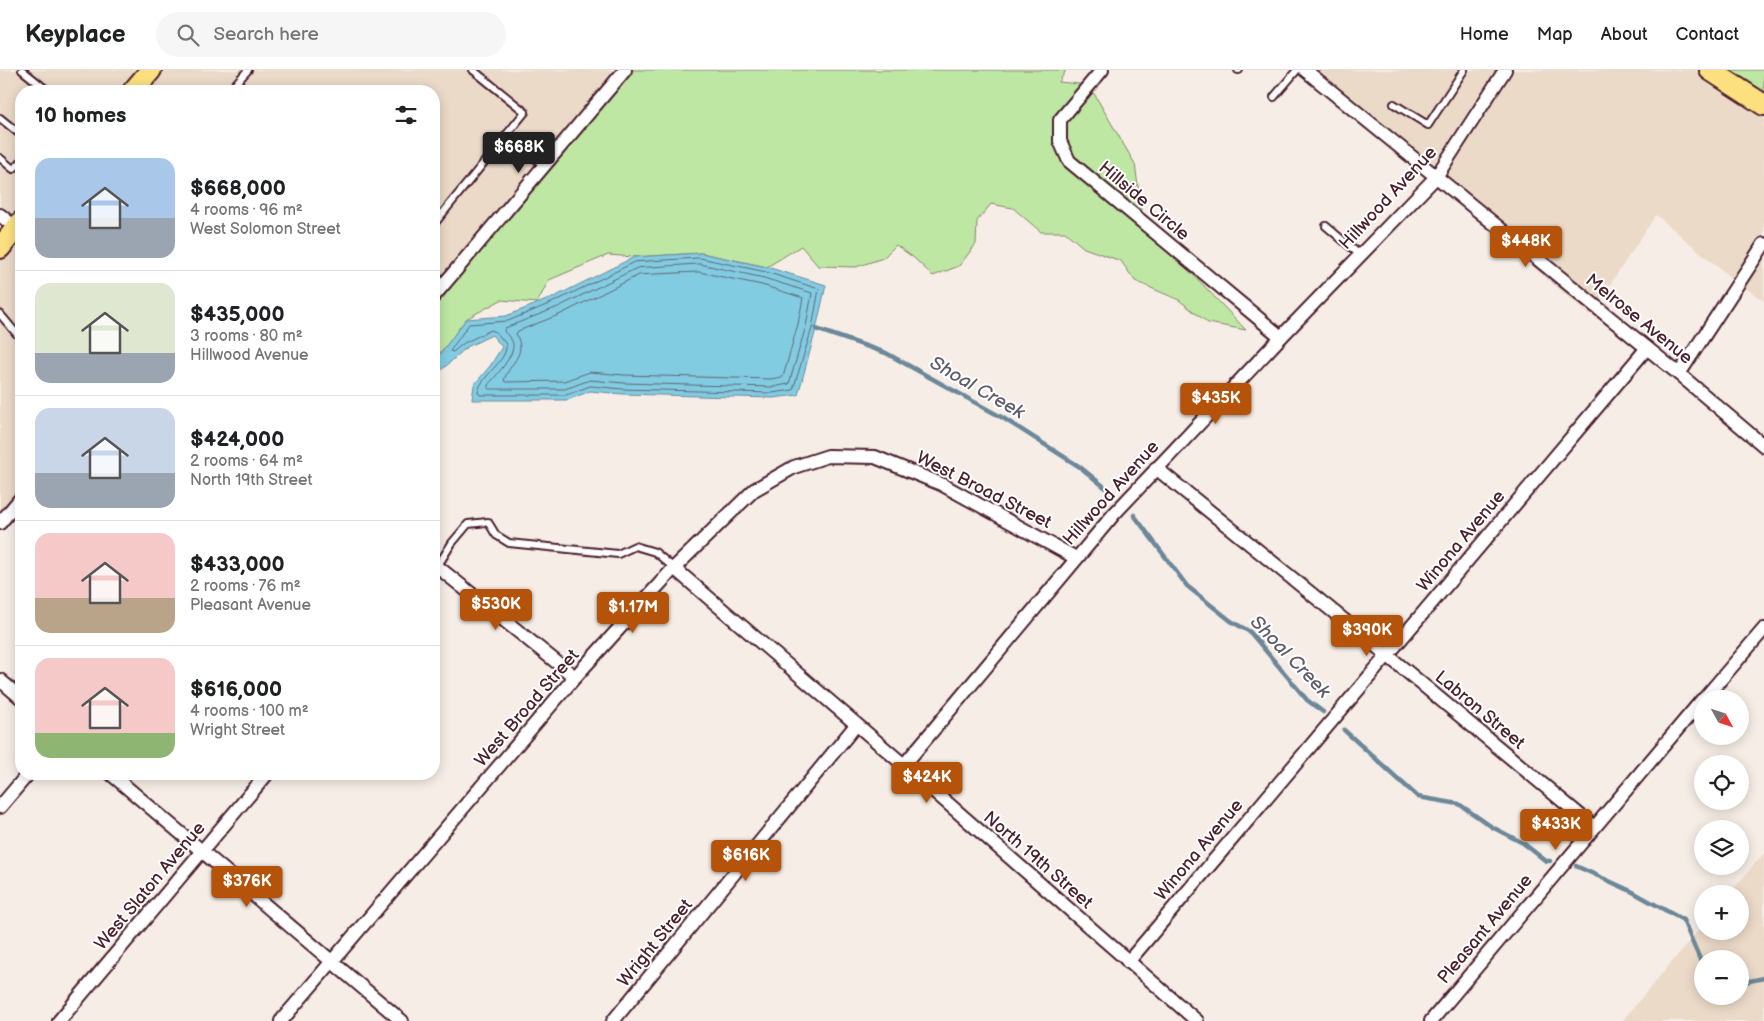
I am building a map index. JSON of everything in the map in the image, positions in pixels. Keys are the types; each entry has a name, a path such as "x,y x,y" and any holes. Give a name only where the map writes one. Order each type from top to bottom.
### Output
{"main road":[{"path":"138,85 151,70"},
{"path":"1710,70 1764,105"},
{"path":"0,248 15,233"}],"street":[{"path":"440,289 626,70"},
{"name":"Hillside Circle","path":"1102,70 1060,120 1060,141 1070,162 1281,337"},
{"name":"Melrose Avenue","path":"1305,70 1679,374 1764,446"},
{"name":"Hillwood Avenue","path":"904,765 1076,558 1156,468 1436,178 1505,70"},
{"path":"0,215 15,225"},
{"path":"1679,374 1764,244"},
{"name":"Winona Avenue","path":"1128,962 1647,348"},
{"name":"West Broad Street","path":"281,1021 575,677 674,568 754,490 794,467 828,456 875,457 941,484 1076,558"},
{"name":"Labron Street","path":"1156,468 1387,655 1594,827"},
{"path":"0,523 15,505"},
{"name":"North 19th Street","path":"674,568 904,765 1197,1021"},
{"path":"440,571 575,677"},
{"name":"Pleasant Avenue","path":"1712,690 1764,629"},
{"path":"0,680 15,693"},
{"name":"Pleasant Avenue","path":"1431,1021 1694,710"},
{"name":"Wright Street","path":"613,1021 856,725"},
{"path":"0,807 23,780"},
{"path":"118,780 402,1021"},
{"name":"West Slaton Avenue","path":"59,1021 262,780"}],"lane":[{"path":"22,70 41,85"},
{"path":"234,85 248,70"},
{"path":"440,217 525,112 474,70"},
{"path":"1274,97 1297,70"},
{"path":"1394,104 1428,125 1464,70"},
{"path":"0,118 15,131"},
{"path":"507,134 544,166"},
{"path":"0,158 13,169 15,167"},
{"path":"1326,226 1360,256"},
{"path":"0,314 15,332"},
{"path":"440,560 468,524 488,522 496,535 509,544 618,554 635,546 655,552 674,568"}],"shaded area":[{"path":"0,70 620,70 603,86 440,284 440,85 15,85 15,509 0,527"},
{"path":"1298,70 1710,70 1764,100 1764,301 1731,278 1656,215 1590,315"},
{"path":"1764,853 1764,1021 1622,1021 1694,936 1694,940 1749,940 1749,885 1737,885 1745,875 1749,875 1749,871"}],"green space":[{"path":"625,70 1066,70 1059,82 1089,85 1135,164 1143,222 1246,330 1208,323 1179,300 1135,281 1121,261 1084,248 1065,232 1041,232 1013,208 991,204 977,221 976,244 959,266 933,276 914,258 896,245 883,258 856,267 818,266 801,246 767,267 701,253 634,257 608,255 549,280 537,303 501,300 466,319 440,353 440,289"},
{"path":"1710,70 1764,70 1764,100"}],"water":[{"path":"701,253 767,267 826,285 798,395 773,398 623,394 590,391 568,400 472,400 474,385 490,366 502,347 492,335 467,347 440,371 440,354 466,319 506,316 554,297 634,257"}],"waterway":[{"name":"Shoal Creek","path":"816,329 886,353 1003,418 1080,467 1112,493"},
{"name":"Shoal Creek","path":"1134,515 1187,586 1231,621 1250,632 1307,700 1323,712"},
{"name":"Shoal Creek","path":"1344,730 1418,797 1459,804 1492,827 1523,843 1546,861 1550,861"},
{"name":"Shoal Creek","path":"1576,866 1631,891 1683,920 1696,950"},
{"name":"Shoal Creek","path":"1749,981 1764,978"}]}
